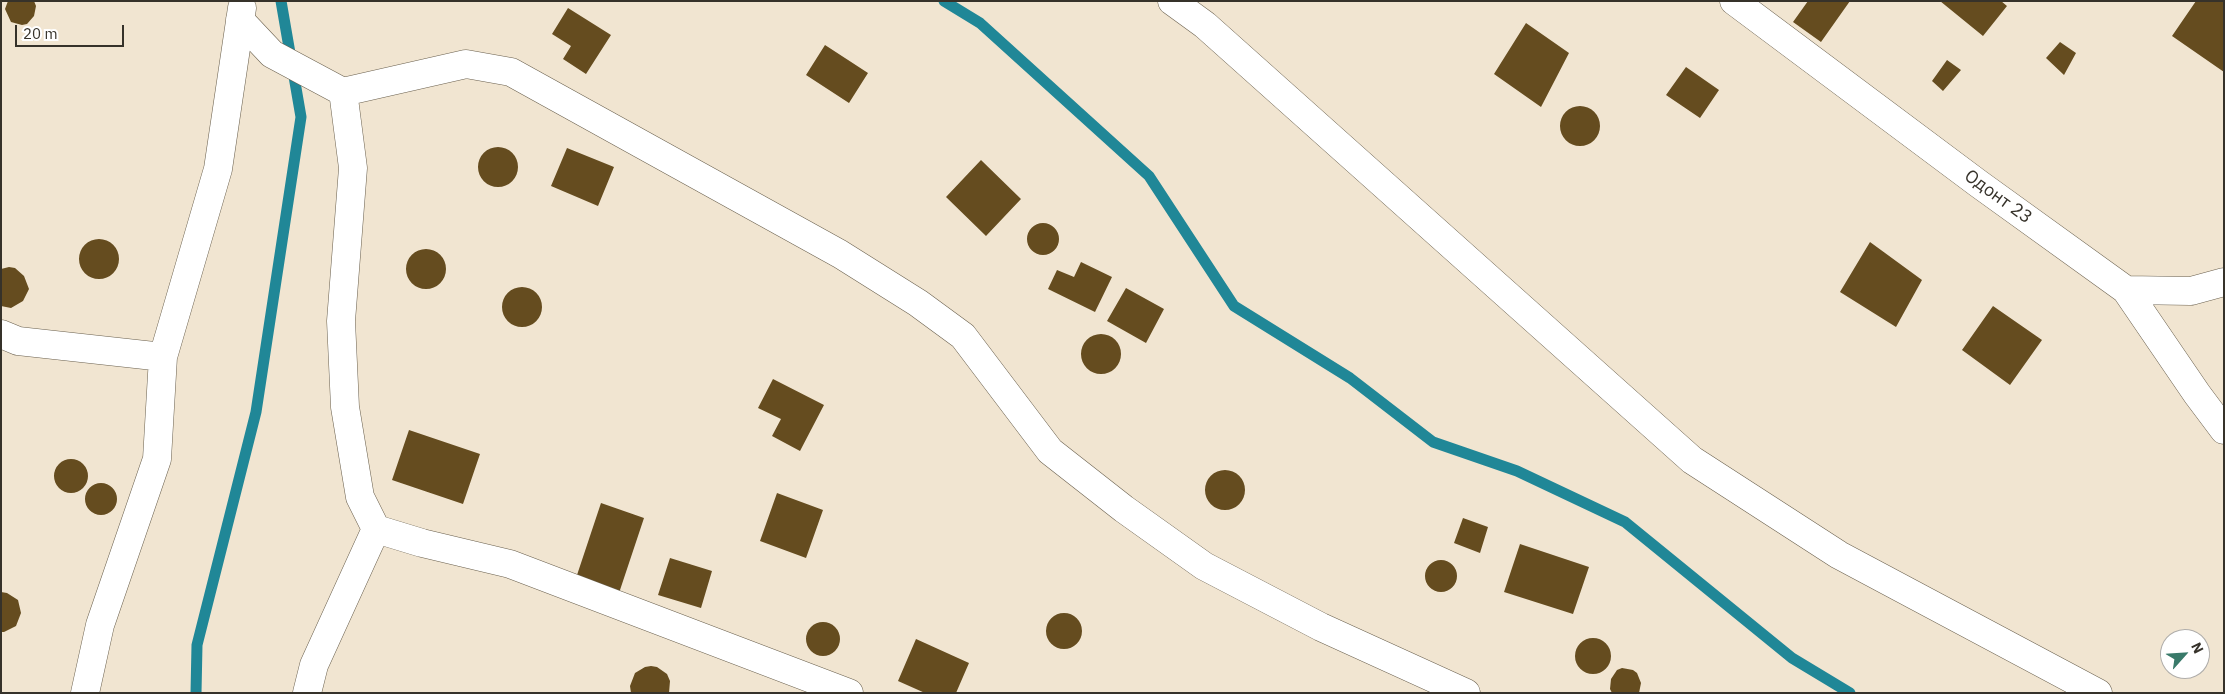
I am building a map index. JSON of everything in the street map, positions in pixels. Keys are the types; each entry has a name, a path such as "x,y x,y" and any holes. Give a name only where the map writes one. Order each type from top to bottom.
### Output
{"street":[{"path":"1172,1 1206,25 1692,460 1839,554 2098,693"},
{"name":"Одонт 23","path":"1734,1 1979,184 2126,290 2224,430"},
{"path":"242,11 272,54 343,91 466,64 511,72 840,254 918,304 963,336 1050,451 1124,509 1204,566 1322,627 1466,693"},
{"path":"85,693 100,625 158,459 164,357 218,169 242,11"},
{"path":"343,91 353,168 341,321 345,407 360,497 376,529 422,543 510,564 850,693"},
{"path":"2126,290 2191,291 2224,282"},
{"path":"1,334 18,341 164,357"},
{"path":"307,693 314,665 376,529"}],"building":[{"path":"8,1 34,1 36,6 34,16 27,24 22,25 11,22 5,9"},
{"path":"1808,1 1850,1 1821,42 1793,22"},
{"path":"1940,1 2001,1 2007,6 1983,36"},
{"path":"2196,1 2224,1 2224,72 2172,36"},
{"path":"568,8 611,35 586,74 563,59 571,46 552,34"},
{"path":"1526,23 1569,53 1541,107 1494,74"},
{"path":"2060,42 2076,53 2064,75 2046,58"},
{"path":"825,45 868,73 849,103 806,75"},
{"path":"1947,60 1961,70 1943,91 1932,81"},
{"path":"1686,67 1719,90 1700,118 1666,95"},
{"path":"1584,106 1591,109 1597,115 1600,126 1599,134 1591,143 1584,146 1576,146 1569,143 1561,134 1560,122 1563,115 1572,107"},
{"path":"502,147 509,150 515,156 518,167 517,175 509,184 502,187 494,187 487,184 479,175 478,163 481,156 490,148"},
{"path":"567,148 614,167 598,206 551,186"},
{"path":"981,160 1021,199 986,236 946,197"},
{"path":"1043,223 1054,228 1059,239 1054,250 1043,255 1032,250 1027,239 1032,228"},
{"path":"103,239 110,242 116,248 119,259 118,267 110,276 103,279 95,279 88,276 80,267 79,255 82,248 91,240"},
{"path":"1870,242 1922,280 1896,327 1840,292"},
{"path":"430,249 437,252 443,258 446,269 445,277 437,286 430,289 422,289 415,286 407,277 406,265 409,258 418,250"},
{"path":"1081,262 1112,277 1095,312 1048,289 1057,270 1074,277"},
{"path":"15,268 24,276 29,289 23,301 11,308 1,306 1,269"},
{"path":"526,287 533,290 539,296 542,307 541,315 533,324 526,327 518,327 511,324 503,315 502,303 505,296 514,288"},
{"path":"1126,288 1164,309 1146,343 1107,321"},
{"path":"1993,306 2042,340 2010,385 1962,350"},
{"path":"1105,334 1112,337 1118,343 1121,354 1120,362 1112,371 1105,374 1097,374 1090,371 1082,362 1081,350 1084,343 1093,335"},
{"path":"773,379 824,405 800,451 772,436 781,419 758,408"},
{"path":"409,430 480,454 463,504 392,480"},
{"path":"71,459 83,464 88,476 83,488 71,493 59,488 54,476 59,464"},
{"path":"1229,470 1236,473 1242,479 1245,490 1244,498 1236,507 1229,510 1221,510 1214,507 1206,498 1205,486 1208,479 1217,471"},
{"path":"101,483 113,487 117,499 113,511 101,515 89,511 85,499 89,487"},
{"path":"777,493 823,510 806,558 760,541"},
{"path":"601,503 644,518 618,596 575,581"},
{"path":"1463,518 1488,527 1480,553 1454,543"},
{"path":"1520,544 1589,567 1573,614 1504,592"},
{"path":"670,558 712,571 701,608 658,595"},
{"path":"1441,560 1453,564 1457,576 1453,588 1441,592 1429,588 1425,576 1429,564"},
{"path":"1,592 7,593 18,600 21,613 16,626 4,632 1,632"},
{"path":"1064,613 1071,614 1077,618 1081,624 1081,638 1077,644 1071,648 1064,649 1057,648 1051,644 1047,638 1046,631 1047,624 1051,618 1057,614"},
{"path":"823,622 835,627 840,639 835,651 823,656 811,651 806,639 811,627"},
{"path":"1593,638 1606,643 1611,656 1606,669 1593,674 1580,669 1575,656 1580,643"},
{"path":"916,639 969,663 956,693 925,693 898,681"},
{"path":"651,666 657,667 667,674 670,681 669,693 631,693 630,686 635,673"},
{"path":"1622,668 1633,670 1637,673 1641,683 1639,693 1612,693 1610,689 1611,679 1617,670"}],"waterway":[{"path":"196,693 197,645 256,412 301,117 281,1"},
{"path":"944,1 980,23 1149,176 1234,306 1350,378 1433,442 1517,471 1625,522 1792,658 1850,693"}]}
